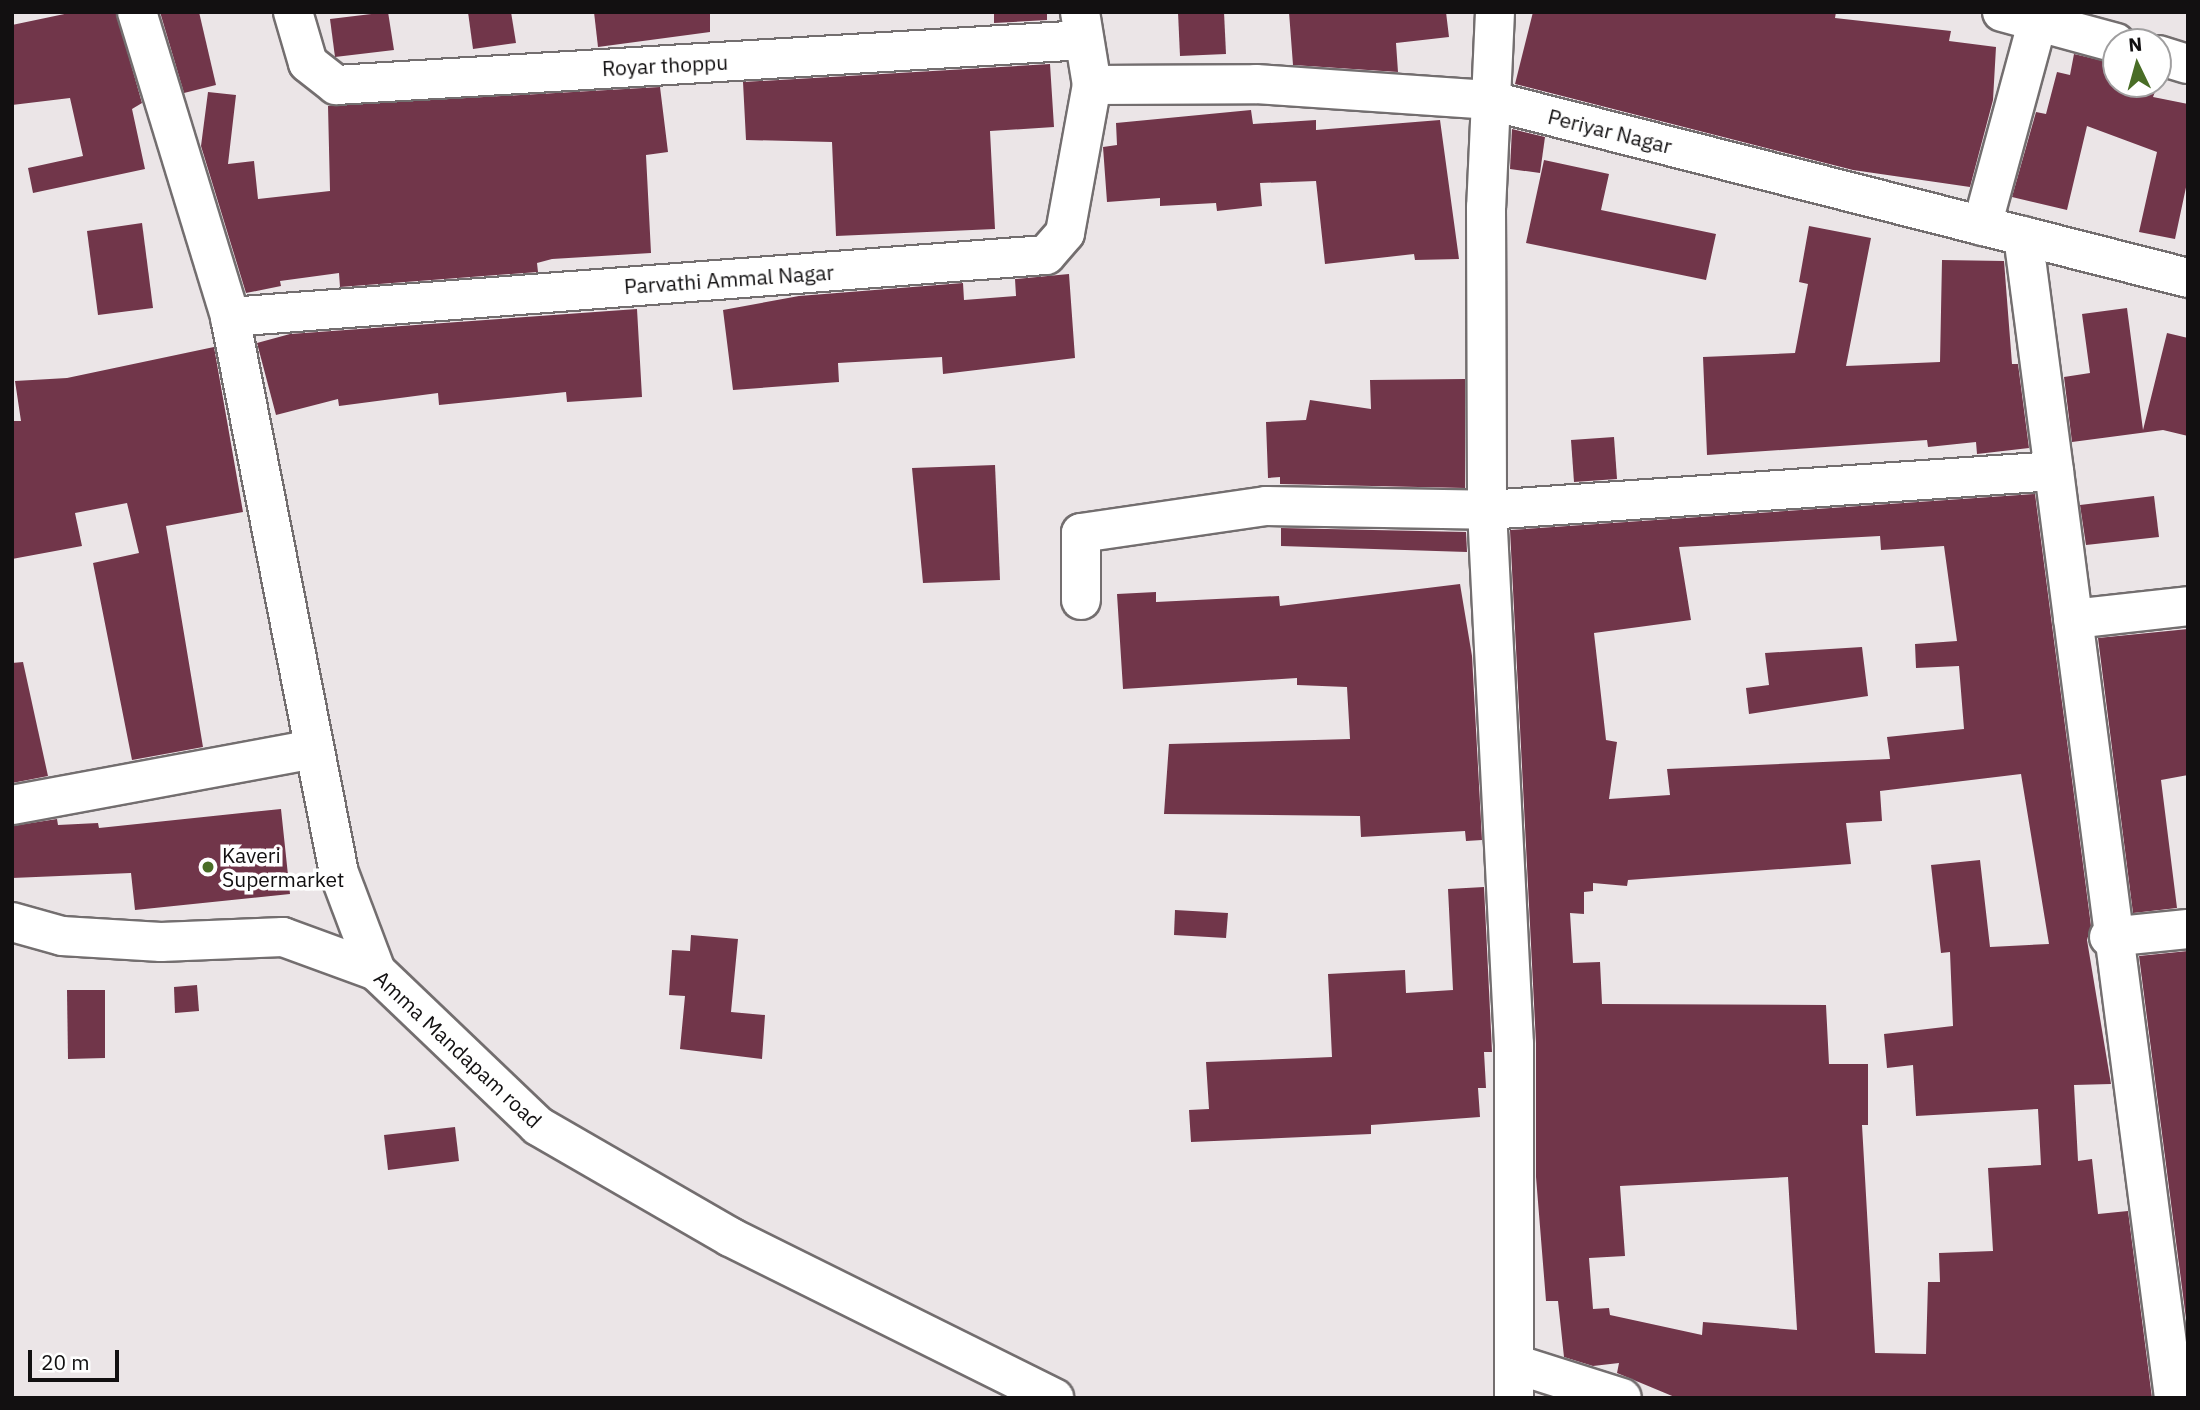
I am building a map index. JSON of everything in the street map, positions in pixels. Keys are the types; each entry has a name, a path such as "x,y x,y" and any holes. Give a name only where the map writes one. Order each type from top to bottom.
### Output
{"street":[{"path":"137,12 230,317 339,873 376,971"},
{"name":"Royar thoppu","path":"293,12 308,63 336,85 1082,26"},
{"path":"1495,12 1488,100 1488,510 1514,1044 1514,1381 1622,1398"},
{"path":"2002,12 2040,16 2102,38"},
{"path":"1982,226 2040,16"},
{"path":"1082,26 1092,85"},
{"name":"Periyar Nagar","path":"1092,85 1256,84 1488,100 2188,278"},
{"name":"Parvathi Ammal Nagar","path":"230,317 1046,256 1065,233 1092,85"},
{"path":"2023,236 2073,619 2109,937 2174,1398"},
{"path":"1082,600 1081,533 1266,506 1488,510 2054,471"},
{"path":"2073,619 2188,606"},
{"path":"12,805 313,750"},
{"name":"Amma Mandapam road","path":"12,922 62,936 161,942 283,937 376,971 538,1126 730,1237 1054,1398"},
{"path":"2109,937 2188,929"}],"building":[{"path":"74,12 116,12 142,103 132,109 145,169 33,193 28,168 83,156 70,98 12,105 12,25"},
{"path":"160,12 199,12 216,85 184,93"},
{"path":"388,12 394,50 335,57 330,19"},
{"path":"468,12 511,12 516,43 473,49"},
{"path":"594,12 710,12 710,32 598,47"},
{"path":"994,12 1047,12 1047,20 994,23"},
{"path":"1178,12 1224,12 1226,54 1180,56"},
{"path":"1289,12 1446,12 1449,37 1396,43 1398,72 1293,65"},
{"path":"1533,12 1836,12 1835,18 1951,31 1949,41 1996,47 1993,100 1970,187 1853,170 1515,84"},
{"path":"2074,54 2102,61 2102,98 2158,98 2188,104 2188,178 2175,239 2139,232 2157,152 2087,126 2067,210 2012,197 2036,112 2046,114 2057,72 2070,75"},
{"path":"1050,64 1054,127 990,131 995,229 836,236 832,142 746,140 743,82"},
{"path":"660,87 668,152 646,155 651,253 552,259 537,263 538,272 340,287 339,273 280,281 281,286 246,293 201,146 208,92 236,95 228,164 254,161 258,199 330,191 328,106"},
{"path":"1251,110 1253,124 1316,120 1316,130 1440,120 1459,259 1415,260 1414,254 1325,264 1316,181 1260,183 1262,206 1217,211 1216,203 1160,206 1160,198 1107,202 1103,147 1117,145 1116,123"},
{"path":"1512,129 1545,137 1540,173 1510,169"},
{"path":"1544,160 1609,174 1601,210 1716,234 1706,280 1526,243"},
{"path":"142,223 153,308 98,315 87,231"},
{"path":"1809,226 1871,238 1846,366 1940,362 1942,260 2004,261 2012,364 2018,364 2029,448 1977,454 1976,442 1928,447 1927,440 1707,455 1703,357 1795,353 1808,284 1799,282"},
{"path":"1069,274 1075,358 943,374 942,357 838,363 839,382 733,390 723,310 799,296 963,283 964,300 1016,296 1015,279"},
{"path":"2127,308 2143,430 2167,333 2188,338 2188,436 2163,430 2072,442 2064,377 2090,373 2082,314"},
{"path":"637,309 642,397 567,402 566,392 439,405 438,393 339,406 338,399 276,415 257,343 290,334"},
{"path":"214,347 243,512 166,526 203,747 132,760 93,563 139,553 127,503 75,513 82,546 12,559 12,421 21,421 15,381 67,378"},
{"path":"1465,379 1465,488 1280,484 1280,477 1268,478 1266,422 1306,420 1310,400 1371,409 1370,380"},
{"path":"1614,437 1617,479 1574,482 1571,440"},
{"path":"995,465 1000,580 923,583 912,468"},
{"path":"2035,494 2091,926 2087,940 2111,1084 2074,1085 2078,1161 2092,1159 2098,1214 2128,1211 2152,1398 1677,1398 1617,1373 1619,1363 1593,1366 1564,1357 1558,1301 1546,1301 1536,1177 1536,1043 1510,530","holes":["1880,536 1881,550 1944,546 1957,641 1915,644 1916,668 1959,666 1964,729 1887,737 1890,759 1667,769 1670,795 1609,799 1617,742 1606,740 1594,633 1691,620 1679,547","2021,774 2049,944 1990,947 1980,860 1931,865 1941,953 1950,952 1953,1026 1884,1034 1887,1068 1913,1065 1916,1116 2038,1109 2041,1165 1988,1168 1993,1251 1939,1253 1940,1282 1928,1282 1926,1354 1875,1353 1862,1125 1868,1125 1868,1064 1829,1064 1826,1005 1602,1004 1600,962 1573,963 1570,913 1584,914 1584,892 1593,891 1593,883 1627,886 1628,880 1851,864 1846,823 1882,821 1880,791","1788,1177 1797,1330 1703,1322 1702,1335 1610,1315 1609,1308 1593,1309 1589,1258 1625,1256 1620,1186"]},
{"path":"2154,496 2159,537 2086,545 2080,505"},
{"path":"1281,528 1466,532 1467,552 1281,546"},
{"path":"1460,584 1472,656 1482,840 1466,841 1465,831 1361,837 1360,816 1164,814 1169,744 1350,739 1347,687 1297,685 1297,678 1123,689 1117,594 1156,592 1156,602 1279,596 1280,606"},
{"path":"2188,629 2188,775 2161,780 2177,908 2133,913 2098,638"},
{"path":"1862,647 1868,696 1749,714 1746,688 1769,685 1765,653"},
{"path":"23,662 48,776 12,783 12,663"},
{"path":"281,809 290,894 135,910 131,873 12,878 12,826 57,819 58,825 98,823 99,828"},
{"path":"1484,887 1492,1052 1484,1052 1486,1088 1478,1088 1480,1117 1371,1125 1371,1134 1191,1142 1189,1110 1209,1109 1206,1062 1332,1057 1328,974 1405,970 1406,993 1453,990 1448,889"},
{"path":"1175,910 1228,913 1226,938 1174,935"},
{"path":"691,935 738,939 731,1012 765,1015 762,1059 680,1049 685,996 669,995 672,950 690,951"},
{"path":"2188,951 2188,1334 2139,956"},
{"path":"197,985 199,1011 175,1013 174,987"},
{"path":"67,990 105,990 105,1058 68,1059"},
{"path":"455,1127 459,1161 388,1170 384,1135"}],"place":[{"name":"Kaveri Supermarket","path":"208,867"}]}
